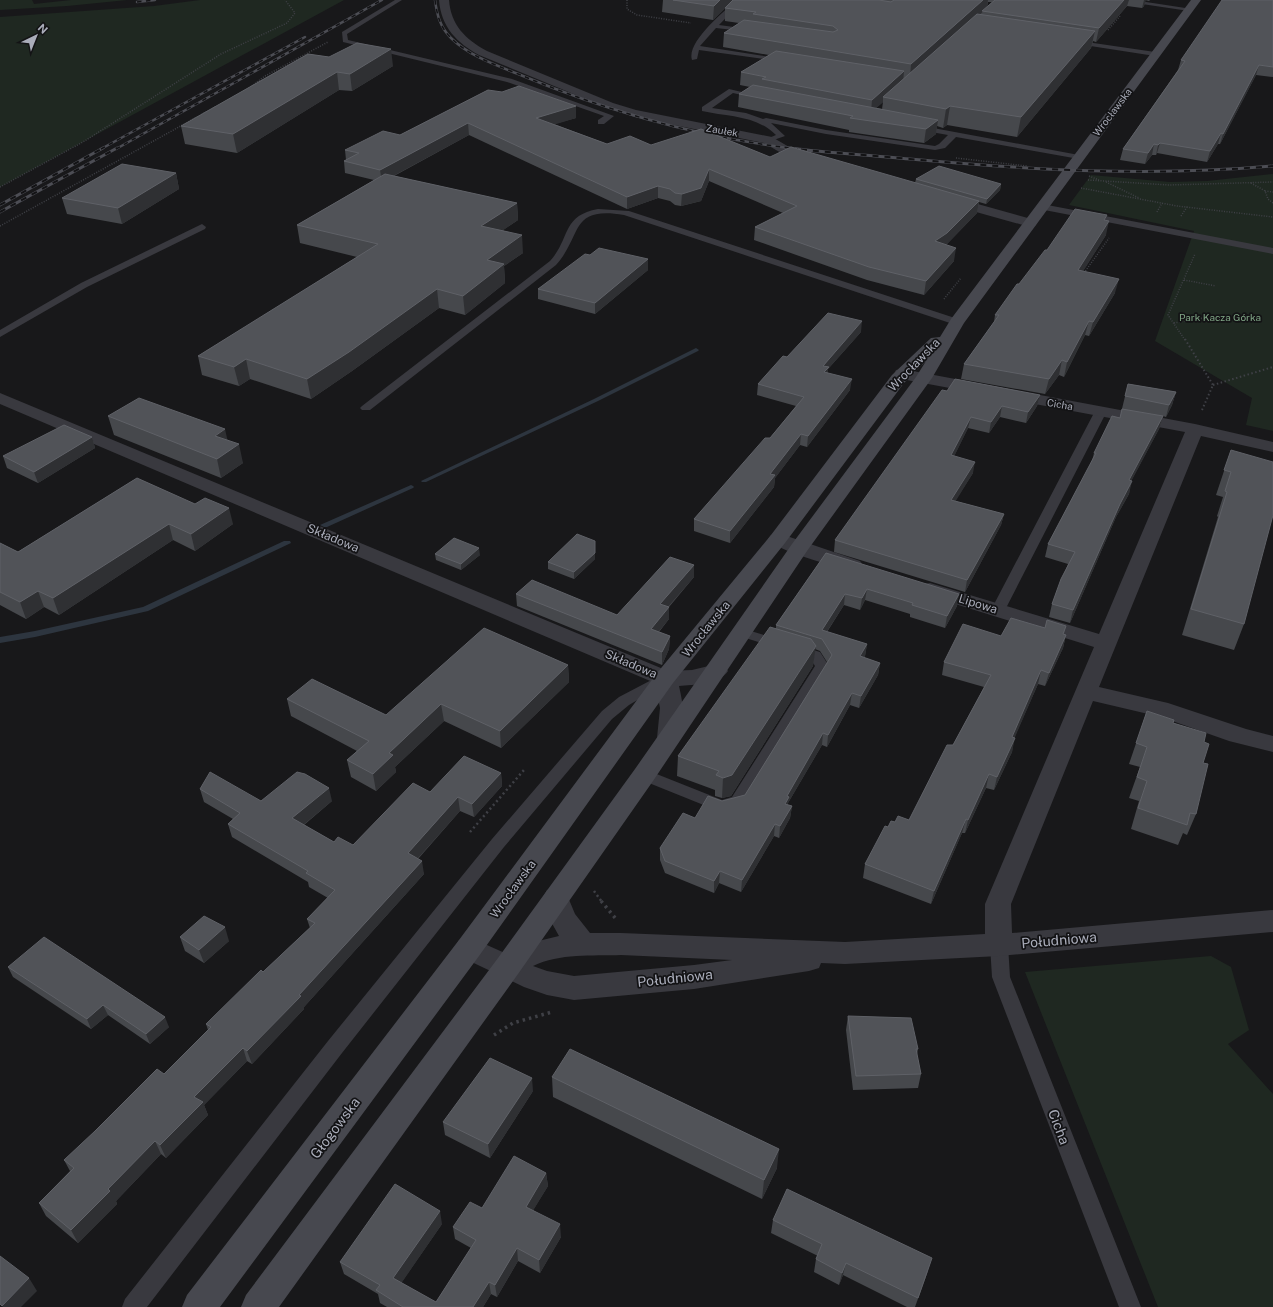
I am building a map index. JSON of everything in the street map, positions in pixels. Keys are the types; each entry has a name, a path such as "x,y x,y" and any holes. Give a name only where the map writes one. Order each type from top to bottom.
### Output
{"street":[{"name":"Zaułek","path":"444,0 446,15 451,27 464,42 483,53 609,105 634,113 768,140 792,154 828,165"},
{"name":"Wrocławska","path":"508,966 644,776 717,671 741,632 799,548 924,378 957,322 1192,5"},
{"path":"937,196 1030,223"},
{"name":"Wrocławska","path":"469,948 665,678 778,539 902,374 957,322"},
{"name":"Cicha","path":"902,374 1195,429 1273,447"},
{"name":"Składowa","path":"0,398 665,678"},
{"path":"1000,945 998,904 1195,429"},
{"path":"778,539 799,548 868,570"},
{"name":"Lipowa","path":"914,584 1106,643"},
{"path":"669,738 672,722 671,702 665,678 682,679 702,676 717,671"},
{"path":"1086,692 1179,714 1231,734 1273,744"},
{"path":"556,897 560,914 565,923 584,945"},
{"name":"Południowa","path":"508,966 521,958 544,950 584,945 700,946 845,953 1000,945 1273,922"},
{"name":"Południowa","path":"469,948 543,983 559,987 574,988 745,971 845,953"},
{"name":"Głogowska","path":"199,1307 469,948"},
{"path":"258,1307 508,966"}],"lane":[{"path":"399,0 344,33 345,41 374,50 477,72 610,116 601,122"},
{"path":"694,59 696,47 714,26 740,0"},
{"path":"1118,0 1192,5"},
{"path":"714,26 754,32"},
{"path":"1064,41 1155,54"},
{"path":"696,47 794,63"},
{"path":"771,99 732,91 705,108 826,132 935,148 942,146 954,134"},
{"path":"758,119 777,130 781,136 768,140"},
{"path":"909,126 1079,157"},
{"path":"1042,206 1273,251"},
{"path":"366,408 553,263 562,254 575,224 584,217 595,212 613,210 626,213 957,322"},
{"path":"0,334 84,285 202,227"},
{"path":"998,610 1101,411"},
{"path":"644,776 721,806 738,802 822,666 815,655 741,632"},
{"path":"133,1307 340,1040 549,782 606,715 624,701 665,678"},
{"name":"Cicha","path":"1000,945 1001,977 1130,1307"}],"path":[{"path":"0,187 83,142 221,54 287,23 295,13 285,0"},
{"path":"627,0 627,9 637,15 714,26"},
{"path":"242,92 266,76 344,33"},
{"path":"0,226 215,107"},
{"path":"952,158 1029,167"},
{"path":"1083,173 1132,193 1141,199"},
{"path":"1063,178 1169,185 1273,182"},
{"path":"1250,183 1265,191 1273,192"},
{"path":"1074,187 1177,206 1273,217"},
{"path":"1265,191 1268,199 1273,203"},
{"path":"1268,199 1273,200"},
{"path":"1081,278 1121,222"},
{"path":"1201,237 1184,280 1168,314 1195,354 1213,385"},
{"path":"1184,280 1216,286"},
{"path":"1174,323 1204,318"},
{"path":"1213,385 1273,367"},
{"path":"1195,429 1213,385"},
{"path":"470,832 524,770"}],"green space":[{"path":"0,0 32,0 34,4 71,0 127,0 67,6 0,10"},
{"path":"200,0 344,0 0,187 0,17 154,6"},
{"name":"Park Kacza Górka","path":"1273,174 1273,431 1246,425 1252,398 1155,341 1194,231 1069,205 1091,175 1170,182 1207,181"},
{"path":"1211,956 1231,967 1249,1030 1228,1044 1273,1094 1273,1307 1158,1307 1025,972"}],"building":[{"path":"673,0 720,0 714,6"},
{"path":"733,0 879,0 891,2 894,0 983,0 911,64 724,33 744,20 833,32 838,30 833,26 753,14 756,12 725,8"},
{"path":"995,0 1124,0 1099,28 982,11"},
{"path":"1222,0 1273,0 1273,67 1259,65 1223,134 1221,133 1210,151 1160,143 1158,145 1154,144 1148,153 1123,149 1185,61 1181,60"},
{"path":"977,14 1095,31 1021,117 950,106 946,109 883,97"},
{"path":"357,43 391,49 350,74 337,72 233,134 181,126 308,54 329,57"},
{"path":"776,51 904,71 872,100 762,79 766,77 741,72"},
{"path":"753,85 938,120 926,129 850,118 853,116 739,94"},
{"path":"519,86 576,106 536,118 607,144 630,136 651,145 701,129 770,157 791,147 979,201 947,233 935,241 956,248 926,281 869,267 755,227 797,206 709,169 701,188 682,194 675,193 670,189 658,186 627,197 468,123 380,170 344,161 359,153 345,150 383,131 400,135 488,90 502,92"},
{"path":"122,164 176,173 118,208 62,198"},
{"path":"939,166 1001,184 987,199 916,179"},
{"path":"385,174 517,203 481,226 522,235 487,260 504,264 463,296 437,289 349,352 307,379 246,359 234,367 198,356 378,244 297,225"},
{"path":"1075,209 1107,215 1104,220 1109,221 1078,270 1119,279 1093,322 1089,321 1067,362 1062,360 1049,379 964,364 999,315 995,315 1017,284 1019,284 1045,250 1047,250"},
{"path":"599,248 648,259 595,303 538,289 585,254 590,255"},
{"path":"828,313 862,321 823,366 829,367 824,372 852,379 808,436 801,434 770,474 775,475 730,531 694,519 765,438 770,438 804,397 758,384 783,356 787,357"},
{"path":"955,379 1040,395 1028,412 1002,406 991,422 971,417 951,455 975,462 951,500 1004,514 967,580 835,540 942,390 947,391"},
{"path":"1128,384 1176,392 1169,405 1125,396"},
{"path":"139,398 225,429 215,436 239,444 217,459 108,416"},
{"path":"1122,409 1163,416 1129,480 1132,481 1120,504 1073,610 1052,604 1061,579 1075,552 1048,544 1096,453 1094,453 1112,416 1120,418"},
{"path":"64,425 92,437 34,472 3,456"},
{"path":"1231,450 1273,462 1273,515 1244,624 1191,609 1227,492 1225,491 1231,472 1224,470"},
{"path":"137,478 195,504 205,498 229,508 191,534 169,524 53,598 38,591 20,602 0,592 0,543 18,552"},
{"path":"577,534 595,541 595,553 574,572 548,562"},
{"path":"454,538 479,548 461,564 435,554"},
{"path":"826,553 959,594 947,616 912,605 913,603 867,589 862,598 845,594 822,630 867,644 860,656 880,663 861,696 852,693 828,735 823,733 787,796 789,797 785,804 792,806 780,826 775,824 742,880 720,871 714,881 665,861 660,848 683,813 695,818 708,796 722,801 745,795 832,655 822,639 776,625"},
{"path":"670,557 694,565 660,604 669,607 651,629 670,636 662,652 516,594 532,580 617,615"},
{"path":"1011,618 1045,628 1047,620 1066,626 1063,634 1066,635 1049,673 1041,670 1012,737 1015,738 997,777 989,774 968,820 966,819 934,891 865,864 885,826 888,827 891,821 895,822 898,816 909,820 947,745 953,745 991,675 944,662 963,624 1001,636"},
{"path":"770,627 811,639 816,646 732,775 723,778 716,775 719,771 678,756"},
{"path":"484,628 568,665 500,731 441,704 389,753 393,755 373,774 347,760 369,741 287,699 312,679 386,715"},
{"path":"1147,711 1174,720 1173,723 1206,733 1204,742 1209,744 1203,763 1208,764 1196,814 1190,813 1187,825 1138,808 1147,781 1137,777 1147,747 1136,743"},
{"path":"464,756 501,773 472,804 458,797 408,853 422,861 299,995 301,996 247,1051 243,1048 194,1097 203,1102 160,1145 155,1141 108,1189 110,1191 71,1230 39,1203 74,1168 64,1160 157,1069 164,1074 211,1027 206,1024 261,970 263,972 315,923 307,919 335,890 306,873 308,871 228,824 240,813 200,789 210,772 261,801 297,772 305,774 329,788 292,818 334,842 338,837 353,845 413,783 430,792"},
{"path":"204,916 225,927 199,950 180,937"},
{"path":"44,937 165,1017 146,1034 103,1005 87,1019 8,967"},
{"path":"848,1016 911,1018 918,1049 916,1049 921,1074 856,1076"},
{"path":"570,1049 779,1149 764,1180 552,1077"},
{"path":"490,1058 532,1078 488,1144 443,1122"},
{"path":"514,1156 546,1173 526,1207 560,1224 539,1260 517,1248 495,1285 489,1282 473,1307 403,1307 376,1290 380,1285 340,1262 395,1184 440,1211 393,1278 436,1302 476,1240 453,1227 470,1202 482,1208"},
{"path":"787,1189 932,1258 918,1298 846,1263 842,1273 816,1259 822,1244 773,1220"},
{"path":"0,1256 29,1278 2,1306 0,1304"}],"waterway":[{"path":"424,481 596,400 696,350"},
{"path":"324,525 411,487"},
{"path":"0,640 35,634 145,609 287,543"}],"railway":[{"path":"137,2 155,0"},
{"path":"116,149 382,0"},
{"path":"435,0 437,11 444,30 451,38 467,51 495,65 590,101 658,122 727,138 798,149"},
{"path":"101,149 305,37"},
{"path":"0,205 103,148"},
{"path":"0,212 117,148"},
{"path":"789,148 798,149"},
{"path":"798,149 956,163 1091,171 1182,171 1273,166"}]}
